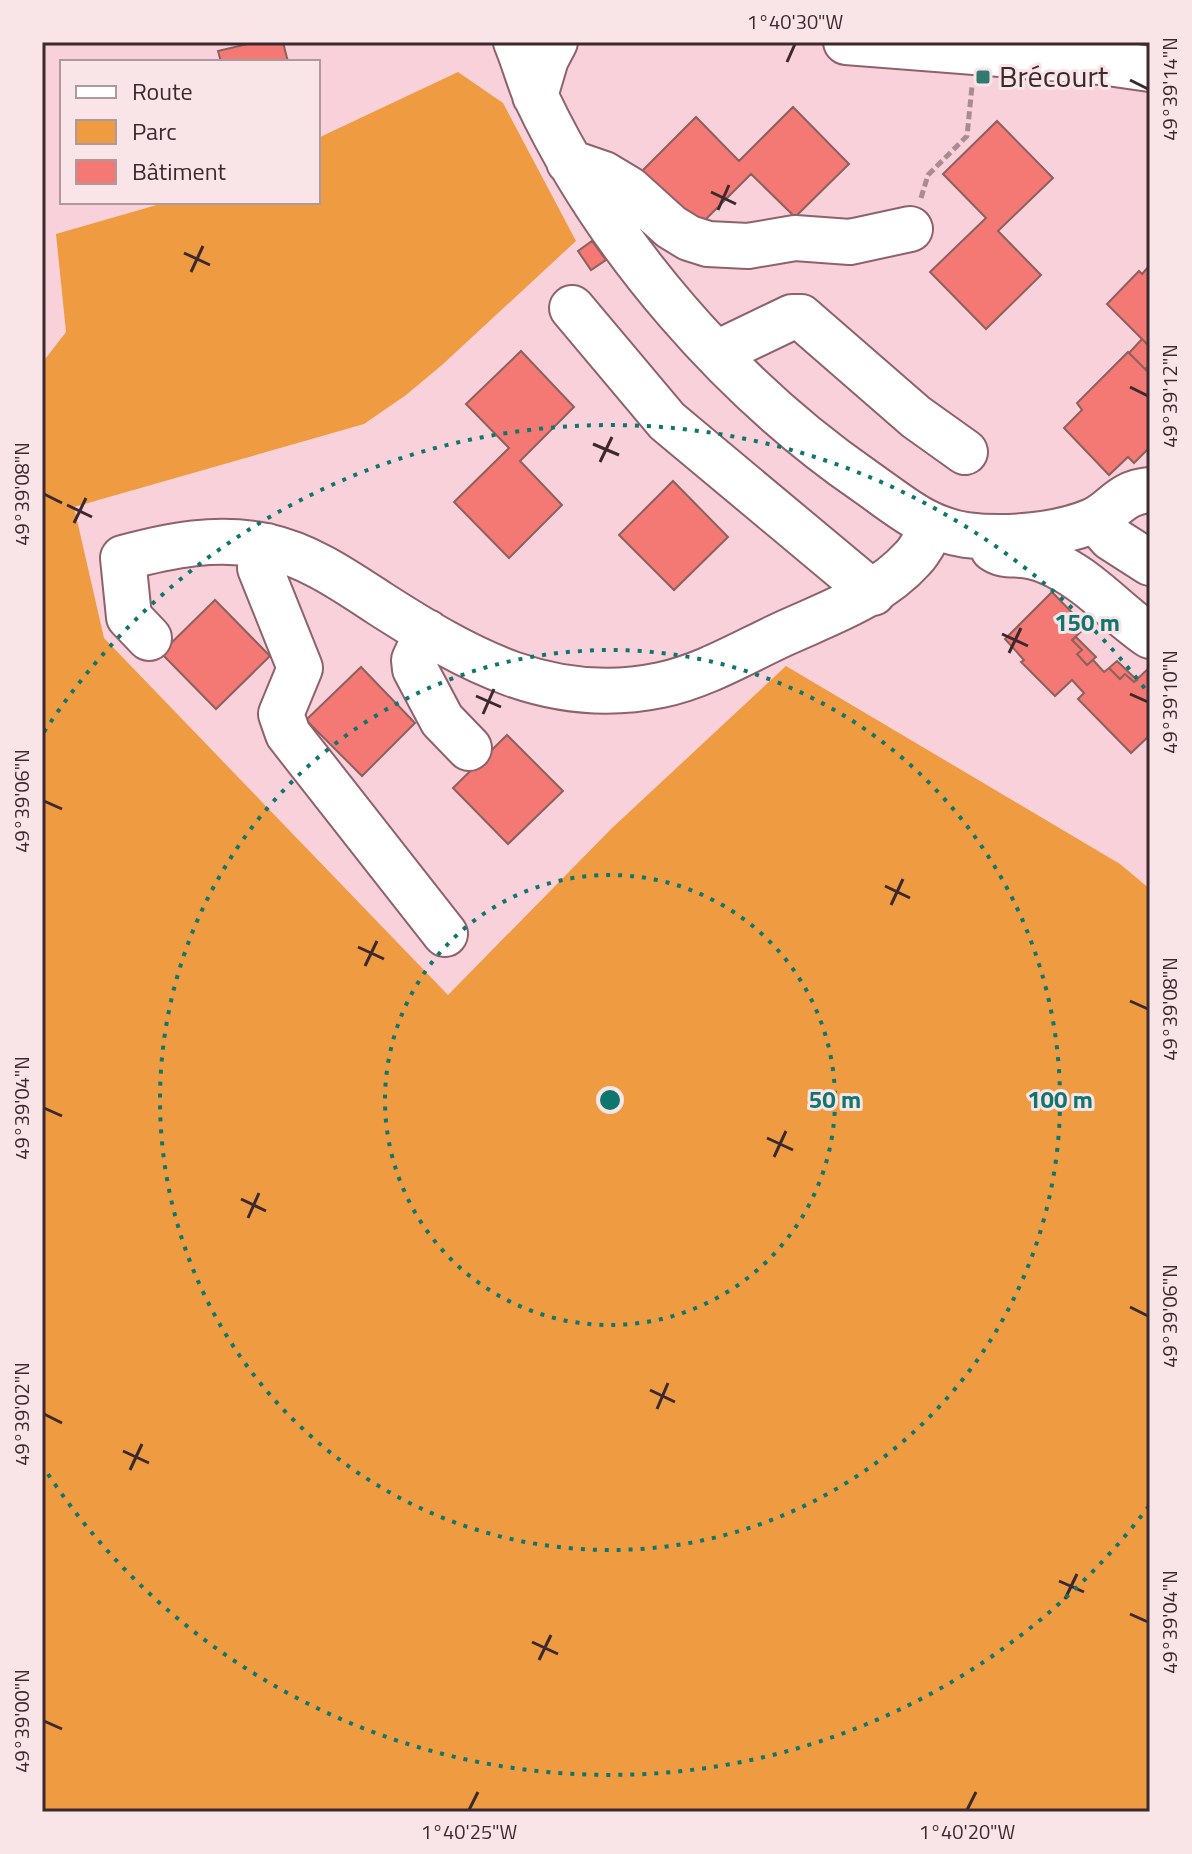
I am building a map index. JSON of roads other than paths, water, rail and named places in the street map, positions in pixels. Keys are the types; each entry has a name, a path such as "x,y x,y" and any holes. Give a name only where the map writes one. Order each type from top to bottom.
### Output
{"street":[{"path":"516,42 535,96 569,162 624,247 717,353 777,412 827,455 932,528 980,536 1040,533 1095,520 1121,499 1150,490"},
{"path":"535,96 546,59 555,42"},
{"path":"846,42 1069,59 1150,69"},
{"path":"569,162 604,174 629,189 671,227 689,238 708,244 748,246 795,238 850,242 910,229"},
{"path":"572,308 667,421 873,593"},
{"path":"717,353 792,317 801,317 916,417 965,452"},
{"path":"1095,520 1111,538 1150,563"},
{"path":"149,638 129,617 123,558 187,543 242,543 267,546 311,561 427,632 506,673 544,685 589,690 661,685 693,676 873,593 915,556 932,528"},
{"path":"980,536 997,552 1041,558 1068,572 1150,636"},
{"path":"267,546 260,568 300,668 281,714 288,734 445,934"},
{"path":"427,632 414,660 415,669 442,720 469,748"}],"place":[{"name":"Brécourt","path":"983,77"}]}
